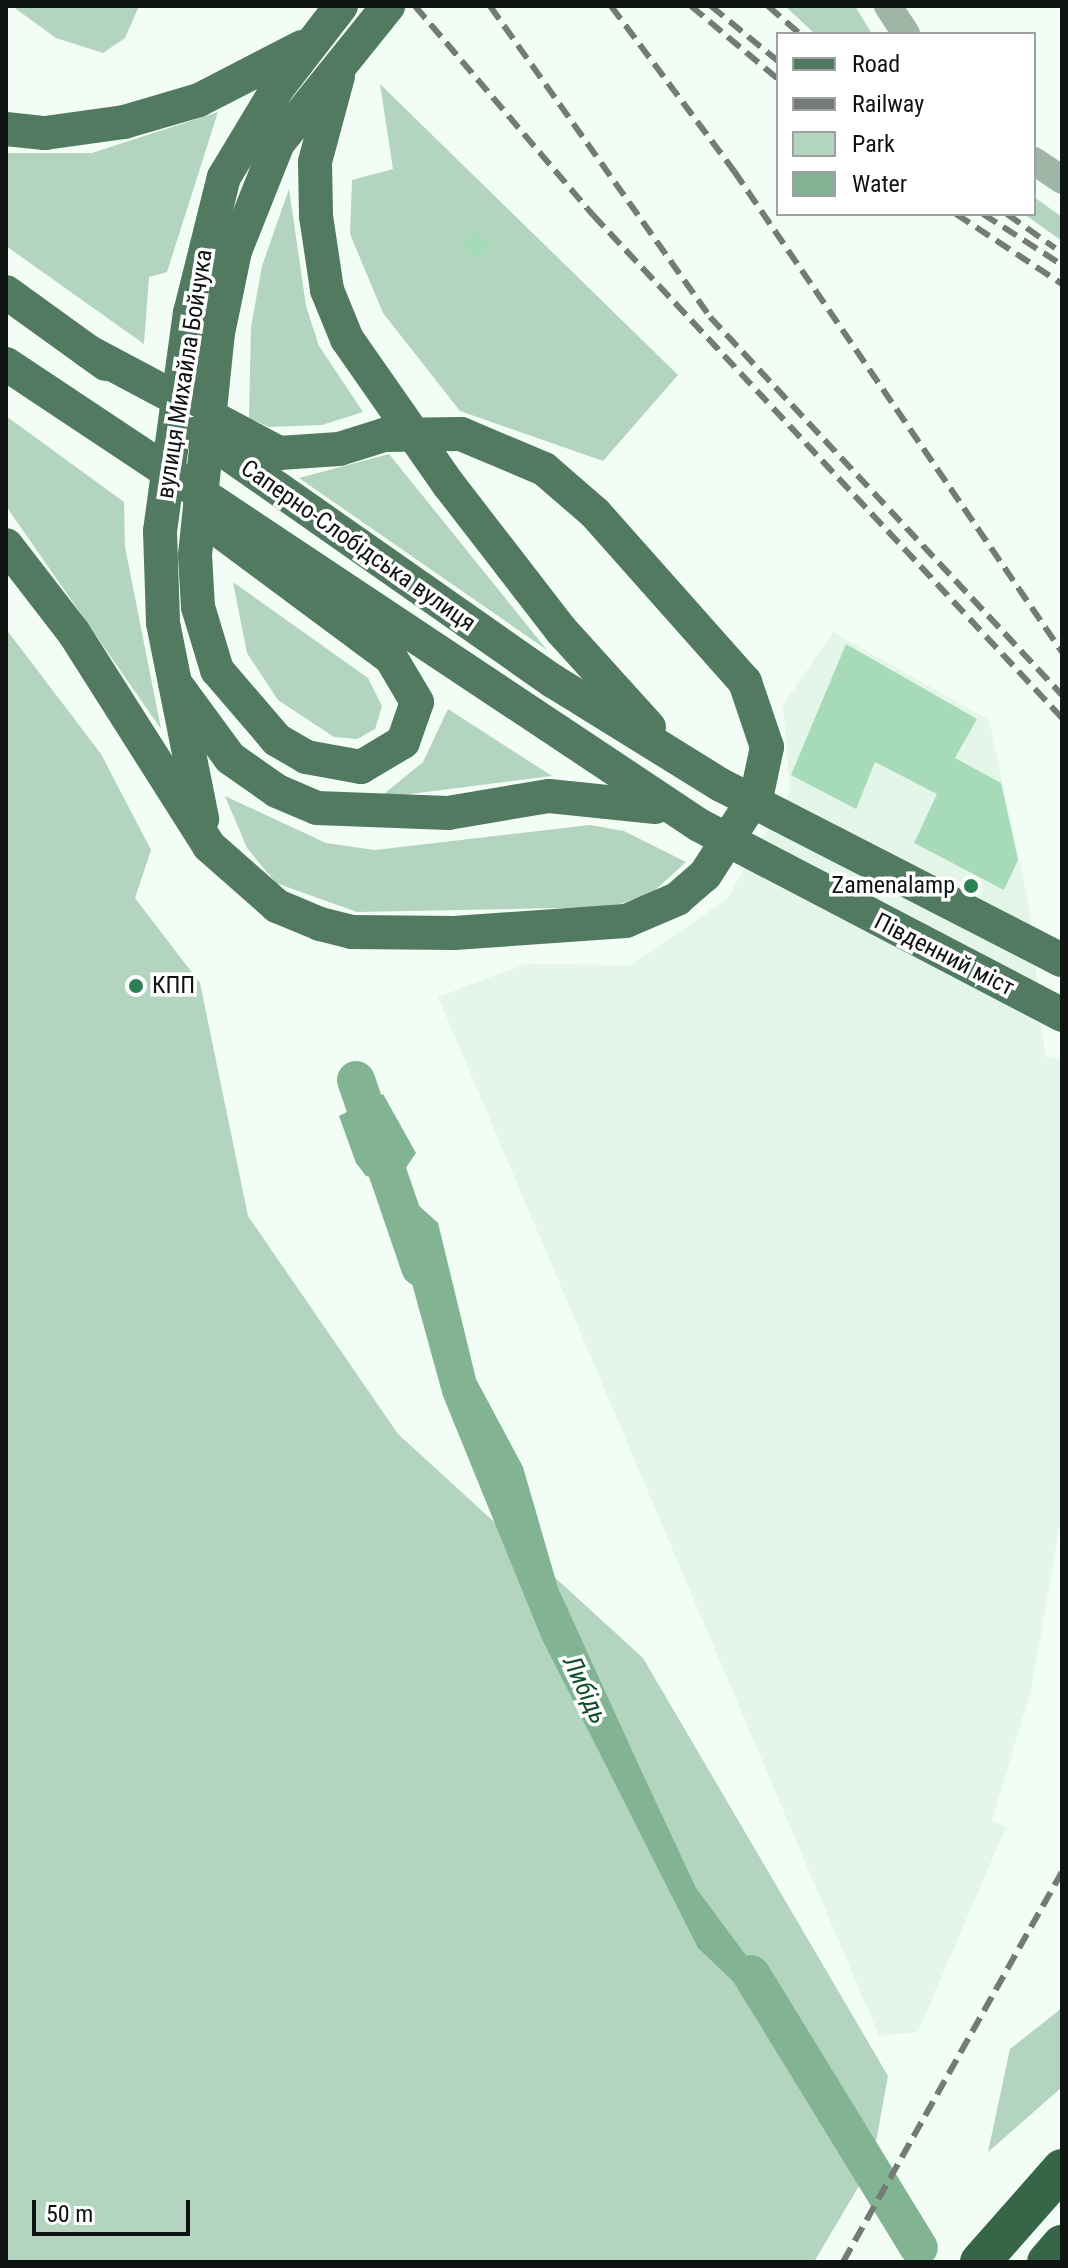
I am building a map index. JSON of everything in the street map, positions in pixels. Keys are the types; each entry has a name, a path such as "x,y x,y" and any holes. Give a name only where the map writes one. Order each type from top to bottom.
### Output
{"highway":[{"path":"980,2262 1062,2169"},
{"path":"1047,2262 1062,2245"}],"main road":[{"name":"вулиця Михайла Бойчука","path":"209,846 189,772 163,623 160,531 190,313 224,177 341,6"},
{"name":"вулиця Михайла Бойчука","path":"117,442 246,555 391,658 417,702 403,742 361,767 306,757 277,740 217,670 198,607 195,555 218,333 255,192 278,143 388,6"},
{"path":"6,129 85,130 139,118 235,85 316,39"},
{"path":"340,68 315,162 316,203 327,290 347,339 449,485 561,630 682,762"},
{"name":"Саперно-Слобідська вулиця","path":"6,292 303,510 721,785"},
{"path":"6,545 74,633 209,846 277,906 352,932 542,932 626,921 677,899 725,850 766,770 762,722 745,682 595,513 544,469 461,434 384,435 339,449 279,453 89,352"},
{"name":"Саперно-Слобідська вулиця","path":"6,364 117,442 690,819"},
{"path":"175,683 230,758"},
{"path":"189,772 197,753 209,748 230,758 277,791 317,808 365,814 448,813 549,796 611,797 690,819"},
{"name":"Південний міст","path":"721,785 1062,960"},
{"name":"Південний міст","path":"690,819 1062,1015"}],"street":[{"path":"888,6 905,32"},
{"path":"1036,162 1062,180"}],"shaded area":[{"path":"833,632 989,720 1029,905 1045,1056 1062,1060 1062,1512 1031,1691 992,1821 1006,1827 918,2032 879,2036 438,997 525,964 631,965 727,899 790,791 783,705"}],"green space":[{"path":"12,6 139,6 125,38 103,53 56,38"},
{"path":"785,6 855,6 871,32 813,32"},
{"path":"380,84 678,375 603,461 460,411 383,313 350,234 352,180 393,169"},
{"path":"218,112 167,272 149,277 144,344 6,246 6,153 92,153"},
{"path":"289,189 306,306 319,346 363,412 322,425 269,427 249,418 251,327 262,266"},
{"path":"1036,198 1062,217 1062,241 1027,216 1036,216"},
{"path":"6,416 124,502 125,547 161,729 6,506"},
{"path":"389,454 547,650 299,478"},
{"path":"233,582 368,678 382,706 375,729 357,739 334,737 278,700 247,653"},
{"path":"6,629 101,754 151,850 135,898 200,983 248,1216 398,1434 643,1658 888,2076 872,2164 814,2262 6,2262"},
{"path":"448,709 552,776 379,798 423,762"},
{"path":"225,796 326,843 375,850 590,825 624,831 686,862 652,893 611,907 357,912 276,883 247,848"},
{"path":"1062,2008 1062,2087 988,2152 1010,2049"}],"water":[{"path":"383,1094 416,1153 405,1169 380,1179 366,1176 356,1163 339,1116"},
{"path":"416,1203 438,1223 476,1379 523,1467 558,1588 640,1768 696,1888 788,2012 771,2017 698,1948 542,1639 443,1396 397,1229"}],"building":[{"path":"474,230 492,245 479,260 461,245"},
{"path":"846,644 977,719 955,758 1001,783 1018,860 1004,890 914,843 937,794 875,762 856,809 791,775"}],"waterway":[{"name":"Либідь","path":"356,1080 420,1267"},
{"name":"Либідь","path":"751,1974 919,2248"}],"railway":[{"path":"415,6 593,215 1062,718"},
{"path":"490,6 710,317 1062,695"},
{"path":"611,6 734,171 1062,652"},
{"path":"691,6 776,77"},
{"path":"711,6 776,59"},
{"path":"768,6 798,32"},
{"path":"959,216 1062,284"},
{"path":"986,216 1062,265"},
{"path":"1010,216 1055,248"},
{"path":"843,2262 1062,1872"}],"place":[{"name":"Zamenalamp","path":"971,886"},
{"name":"КПП","path":"136,986"}]}
